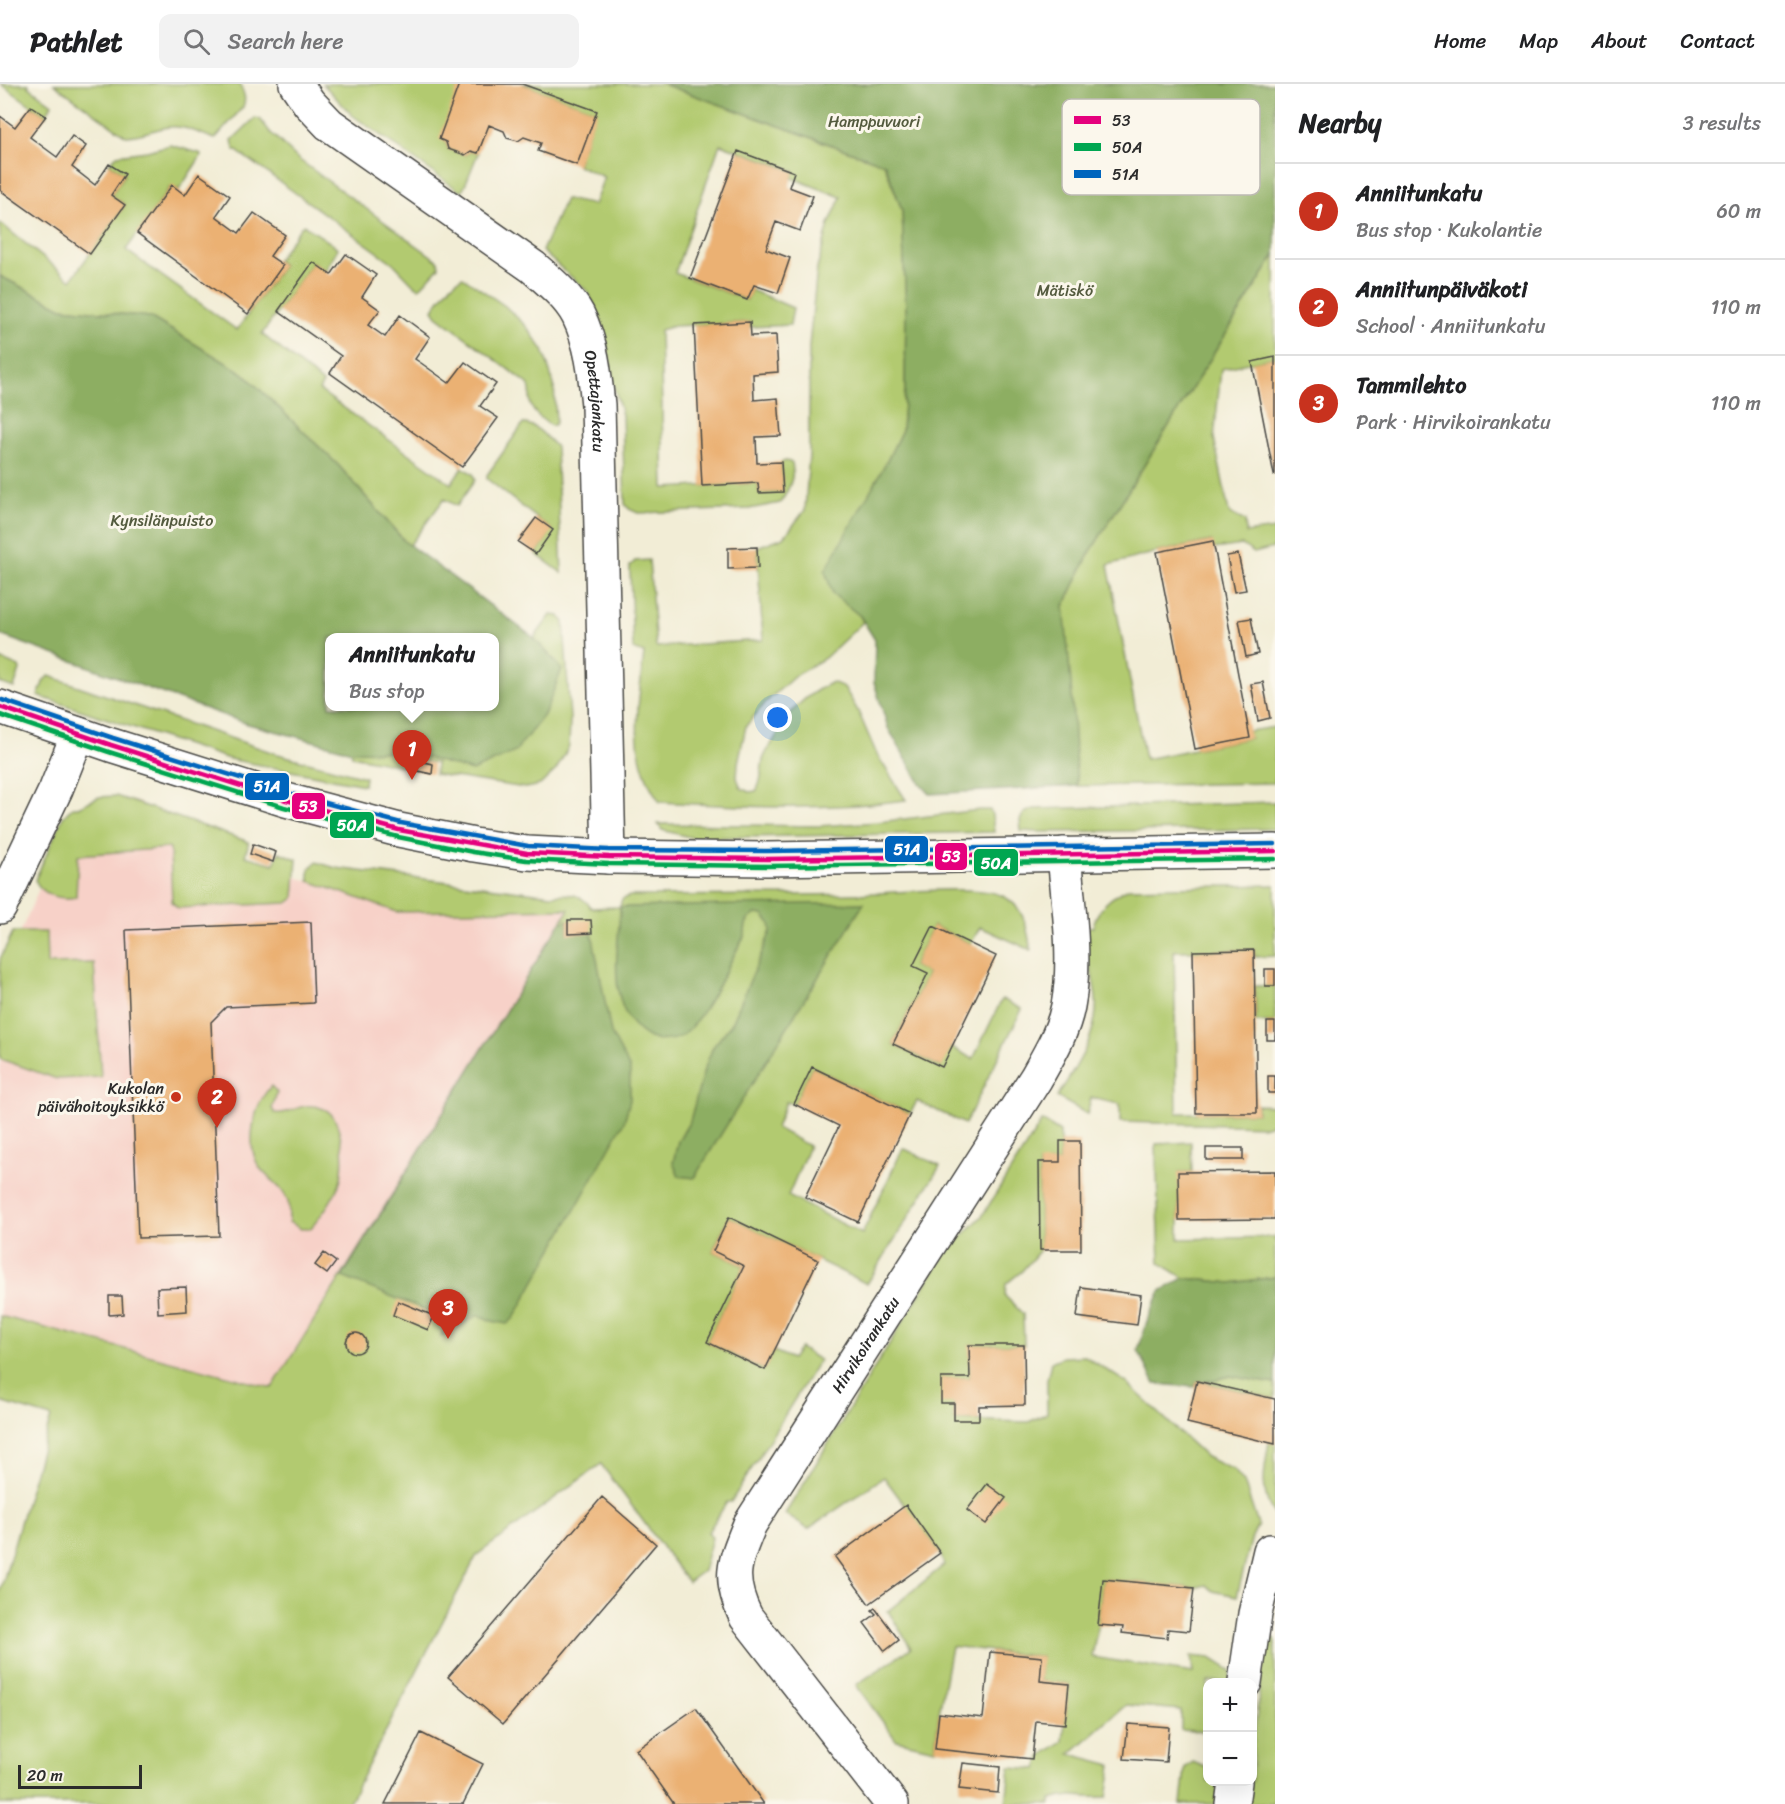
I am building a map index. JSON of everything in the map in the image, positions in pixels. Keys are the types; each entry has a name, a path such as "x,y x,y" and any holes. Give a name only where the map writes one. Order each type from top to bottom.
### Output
{"street":[{"name":"Opettajankatu","path":"296,84 309,103 329,124 533,267 559,291 577,313 588,340 598,405 609,857"},
{"path":"0,707 286,800 399,830 474,846 527,853 609,857 767,859 1275,851"},
{"path":"0,908 56,789 78,734"},
{"name":"Hirvikoirankatu","path":"892,1804 746,1617 737,1598 733,1577 750,1524 1057,1042 1068,1008 1072,973 1064,854"},
{"path":"1246,1678 1255,1614 1270,1551"},
{"path":"1232,1804 1234,1786"}],"shaded area":[{"path":"116,796 140,803 182,837 397,912 569,908 272,1389 0,1316 0,979 71,815"}],"green space":[{"path":"1,84 29,84 28,86 52,104 46,116"},
{"path":"54,84 240,84 245,100 243,107 215,139 175,127 126,136"},
{"path":"323,84 459,84 446,142 448,149 465,155 471,151 478,153 461,192 352,115"},
{"path":"522,84 663,84 884,164 902,210 906,310 905,389 902,430 886,463 860,616 863,622 825,658 796,675 766,702 746,726 737,778 741,788 749,792 756,791 760,783 764,757 785,721 804,699 832,682 844,687 858,711 877,755 906,800 814,807 660,802 642,766 639,748 637,729 644,653 633,649 630,566 635,561 649,560 656,647 763,640 757,547 784,537 805,510 809,455 809,346 817,269 829,224 841,197 792,178 794,171 720,144 675,273 747,300 751,290 793,308 790,325 750,327 750,322 674,326 660,330 664,488 758,483 759,493 783,492 781,462 787,461 792,463 792,479 780,503 749,509 638,513 629,509 625,504 622,415 599,315 587,291 542,251 565,199 594,205 604,177 577,165 596,111"},
{"name":"Mätiskö","path":"663,84 1275,84 1275,255 1089,554 1064,606 1077,786 930,794 920,783 888,728 874,682 875,640 860,616 833,594 825,571 902,430 906,310 902,210 885,164"},
{"path":"255,118 260,119 298,159 438,261 439,267 422,286 419,288 415,286 393,263 234,149 232,140"},
{"path":"170,145 200,153 201,156 179,190 171,186 126,250 237,330 283,265 277,260 304,225 338,248 325,271 313,262 262,334 323,383 319,390 451,484 462,467 473,474 475,480 457,506 444,499 409,546 339,466 243,373 150,317 62,308 0,276 0,223 71,280 125,205 111,195 125,174 109,164 117,155"},
{"path":"1275,255 1275,357 1221,369 1214,438 1229,513 1245,521 1246,533 1275,529 1274,548 1254,553 1242,545 1214,549 1212,541 1108,565 1145,759 1250,738 1248,731 1275,727 1275,783 1077,786 1064,606 1089,554"},
{"name":"Kynsilänpuisto","path":"0,276 62,308 150,317 243,373 339,466 404,541 534,638 562,669 544,715 515,752 472,771 407,752 351,751 248,724 0,635"},
{"path":"463,277 505,306 526,326 543,350 554,385 556,422 553,426 534,411 530,403 528,384 437,316 433,310 450,287"},
{"path":"523,424 533,426 556,447 562,573 536,554 552,530 487,479 487,475"},
{"path":"551,615 559,616 564,622 570,719 569,746 556,770 540,785 525,788 435,774 436,763 405,757 402,766 352,756 351,751 407,752 433,759 562,669 534,638"},
{"path":"0,659 19,667 14,688 0,683"},
{"path":"49,676 274,753 365,777 364,785 229,759 38,696 44,680"},
{"path":"116,796 249,842 245,856 274,864 279,852 297,859 294,898 287,903 178,908 172,902 170,848 78,855 76,897 64,898 47,893 35,880 63,817 73,807 99,797"},
{"path":"1275,802 1275,829 1021,831 1020,820 1024,813 1034,809"},
{"path":"990,810 994,832 693,838 662,830 658,824 818,826 878,822"},
{"path":"316,862 336,868 552,895 574,895 583,899 591,908 620,907 622,899 630,896 825,895 931,890 990,892 1003,896 1016,906 1024,919 1031,950 980,927 971,944 933,926 913,966 928,973 893,1044 941,1067 951,1047 973,1059 1002,999 1022,1009 965,1124 917,1101 910,1114 812,1067 794,1104 786,1102 776,1128 809,1146 788,1196 862,1234 903,1148 940,1166 867,1284 729,1217 713,1251 744,1266 707,1342 764,1370 774,1351 792,1359 800,1348 819,1360 731,1502 727,1502 708,1532 712,1538 703,1571 688,1582 601,1464 477,1555 348,1804 0,1804 0,1592 51,1417 0,1402 0,1316 272,1388 569,909 397,912 309,881 309,869"},
{"path":"1275,885 1275,956 1255,957 1254,950 1174,951 1177,1113 1257,1113 1257,1105 1275,1106 1275,1122 1266,1126 1120,1122 1120,1104 1091,1098 1087,1114 1057,1097 1090,1038 1096,1012 1093,981 1080,926 1093,927 1106,903 1129,888"},
{"path":"864,903 694,1178 679,1176 673,1163 678,1141 690,1121 713,1047 732,1023 771,931 770,923 763,915 756,914 748,920 745,935 699,1017 678,1038 657,1040 650,1038 635,1027 625,1013 620,997 617,961 620,907"},
{"path":"568,920 568,933 592,933 611,1033 630,1069 630,1100 624,1122 514,1318 507,1324 478,1315 441,1336 447,1321 428,1311 342,1277 560,923"},
{"path":"13,932 46,932 47,964 94,963 101,1077 57,1079 0,1059 0,959"},
{"path":"1255,986 1275,986 1275,1022 1256,1022"},
{"path":"271,1086 277,1092 272,1109 275,1113 315,1106 331,1114 339,1132 343,1156 339,1185 311,1228 301,1229 289,1222 285,1194 263,1172 255,1159 253,1126 260,1104"},
{"path":"1042,1121 1060,1132 1060,1162 1039,1163 1040,1250 1022,1271 1006,1284 1005,1296 1023,1314 1024,1345 970,1345 970,1378 941,1378 954,1403 954,1420 1029,1422 1047,1413 1047,1380 1051,1362 1063,1357 1085,1356 1127,1383 1206,1457 1234,1470 1244,1482 1258,1525 1252,1537 1237,1596 1213,1591 1206,1585 1194,1588 1103,1579 1092,1657 1193,1673 1191,1656 1211,1658 1232,1671 1231,1678 1203,1678 1203,1732 1181,1730 1181,1710 1126,1705 1070,1754 1112,1765 1107,1797 1066,1796 1051,1800 1051,1804 1006,1804 1010,1767 1037,1769 1042,1755 1063,1741 1069,1684 1040,1681 1041,1657 951,1646 935,1749 896,1740 856,1685 911,1648 888,1611 944,1565 940,1553 884,1477 808,1529 785,1514 943,1256 982,1216"},
{"path":"1191,1142 1192,1172 1179,1172 1179,1239 1275,1237 1275,1277 1231,1283 1184,1278 1160,1263 1156,1144"},
{"path":"1275,1277 1275,1384 1231,1376 1204,1382 1197,1381 1195,1387 1155,1384 1138,1350 1148,1318 1161,1291 1184,1278 1231,1283"},
{"path":"1231,1376 1275,1384 1275,1399 1204,1382"},
{"path":"1269,1442 1275,1444 1275,1516 1267,1498 1264,1480"},
{"path":"1275,1638 1275,1797 1273,1804 1246,1804 1248,1786 1257,1786 1257,1711 1265,1639"},
{"path":"1193,1762 1203,1766 1203,1786 1220,1786 1218,1804 1181,1804 1185,1768"}],"building":[{"path":"459,84 522,84 597,111 577,165 538,151 541,143 524,137 518,141 507,138 504,131 489,125 478,153 471,151 465,155 448,149 446,142 439,139"},
{"path":"31,106 46,116 30,137 57,157 72,136 86,146 72,167 95,185 109,164 125,174 111,195 125,205 90,254 0,190 0,116 15,127"},
{"path":"738,151 794,172 789,187 813,196 800,231 776,222 766,249 790,258 778,293 754,285 747,300 690,278"},
{"path":"199,174 230,196 216,216 239,233 254,213 285,235 270,256 283,265 248,314 137,233 172,185 185,195"},
{"path":"346,254 376,275 362,297 380,310 368,325 385,337 400,315 430,337 415,359 449,383 465,362 496,384 480,406 498,418 462,467 330,373 341,356 278,311 313,262 331,275"},
{"path":"750,322 751,336 776,335 778,372 753,374 754,400 778,398 781,436 756,437 757,463 781,462 783,492 759,493 758,483 702,486 694,325"},
{"path":"1275,357 1275,475 1274,475 1252,362"},
{"path":"536,518 553,530 536,554 518,542"},
{"path":"1213,541 1250,738 1195,749 1157,552"},
{"path":"757,547 758,568 728,569 728,548"},
{"path":"1238,554 1246,590 1234,592 1227,556"},
{"path":"1251,618 1258,654 1246,657 1239,620"},
{"path":"1263,682 1270,718 1258,721 1251,684"},
{"path":"410,759 433,764 432,774 408,769"},
{"path":"253,844 276,852 273,862 250,854"},
{"path":"568,920 591,920 592,933 568,934"},
{"path":"311,922 314,1003 226,1007 211,1022 219,1236 138,1238 126,930"},
{"path":"933,926 996,956 942,1067 893,1044 928,973 913,966"},
{"path":"1254,950 1257,1113 1196,1113 1193,951"},
{"path":"1265,969 1275,969 1275,986 1265,986"},
{"path":"1267,1022 1275,1022 1275,1040 1267,1040"},
{"path":"812,1067 910,1114 858,1222 805,1197 839,1126 794,1104"},
{"path":"1268,1076 1275,1076 1275,1093 1268,1093"},
{"path":"1060,1141 1080,1141 1081,1250 1040,1250 1039,1162 1060,1162"},
{"path":"1206,1148 1243,1148 1243,1160 1206,1160"},
{"path":"1275,1171 1275,1219 1179,1220 1178,1172"},
{"path":"729,1217 818,1260 765,1370 707,1342 744,1266 713,1251"},
{"path":"324,1253 336,1262 327,1274 315,1265"},
{"path":"186,1287 187,1311 158,1313 157,1288"},
{"path":"1081,1287 1141,1295 1137,1325 1077,1317"},
{"path":"109,1296 122,1296 123,1314 109,1315"},
{"path":"398,1301 434,1316 428,1330 393,1315"},
{"path":"356,1333 363,1336 366,1343 363,1350 356,1353 349,1350 346,1343 349,1336"},
{"path":"969,1345 1024,1345 1025,1405 979,1406 979,1420 954,1420 954,1403 941,1403 941,1378 970,1378"},
{"path":"1197,1381 1275,1399 1275,1444 1187,1423"},
{"path":"987,1484 1006,1498 986,1524 967,1510"},
{"path":"602,1497 656,1544 503,1724 448,1677"},
{"path":"906,1505 940,1553 869,1604 835,1557"},
{"path":"1103,1579 1194,1588 1189,1631 1168,1629 1167,1638 1122,1633 1123,1627 1098,1625"},
{"path":"875,1608 899,1640 885,1651 864,1623 876,1614 872,1610"},
{"path":"990,1652 1042,1657 1040,1681 1069,1684 1065,1724 1036,1721 1032,1759 935,1749 939,1713 983,1718"},
{"path":"696,1708 764,1804 674,1804 636,1750"},
{"path":"1128,1724 1169,1727 1166,1762 1124,1759"},
{"path":"421,1733 483,1764 463,1804 385,1804"},
{"path":"963,1763 1000,1767 998,1793 959,1789"}],"transit line":[{"name":"51A","path":"2,700 113,738 288,793 401,823 528,846 609,850 767,851 1275,844"},
{"name":"53","path":"0,707 111,745 286,800 399,830 527,853 609,857 767,859 1275,851"},
{"name":"50A","path":"0,715 284,807 398,837 526,860 609,864 767,866 1275,859"}],"place":[{"name":"Anniitunkatu","path":"412,780"},
{"name":"Kukolan päivähoitoyksikkö","path":"176,1097"},
{"name":"Anniitunpäiväkoti","path":"217,1128"},
{"name":"Tammilehto","path":"448,1339"}],"park label":[{"name":"Hamppuvuori","path":"874,121"}]}
